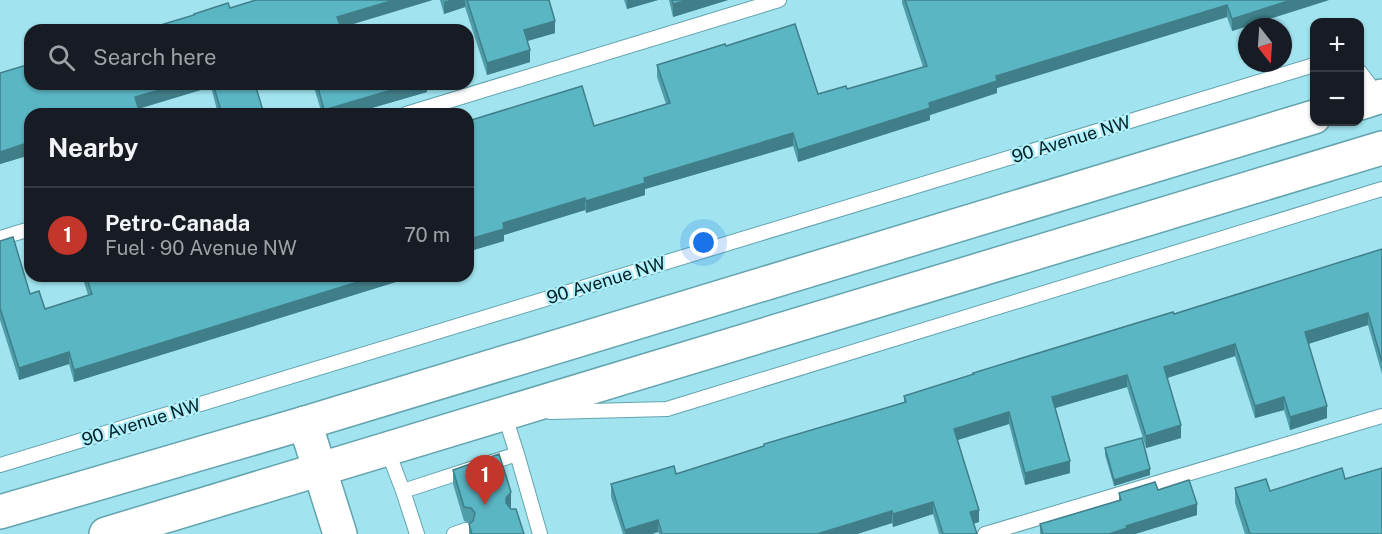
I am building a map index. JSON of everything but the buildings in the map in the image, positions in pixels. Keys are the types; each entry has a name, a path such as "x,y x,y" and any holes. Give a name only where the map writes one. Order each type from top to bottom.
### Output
{"main road":[{"path":"0,512 305,423 1310,118"},
{"path":"107,534 1382,148"},
{"path":"305,423 340,534"}],"lane":[{"path":"426,108 779,0"},
{"name":"90 Avenue NW","path":"0,465 1310,65"},
{"path":"1364,81 1374,99"},
{"path":"540,534 527,511 517,454 504,413 667,409 1382,189"},
{"path":"0,238 24,231"},
{"path":"985,534 1382,416"},
{"path":"387,449 417,534"},
{"path":"403,491 517,454"}],"place":[{"name":"Petro-Canada","path":"485,505"}]}
